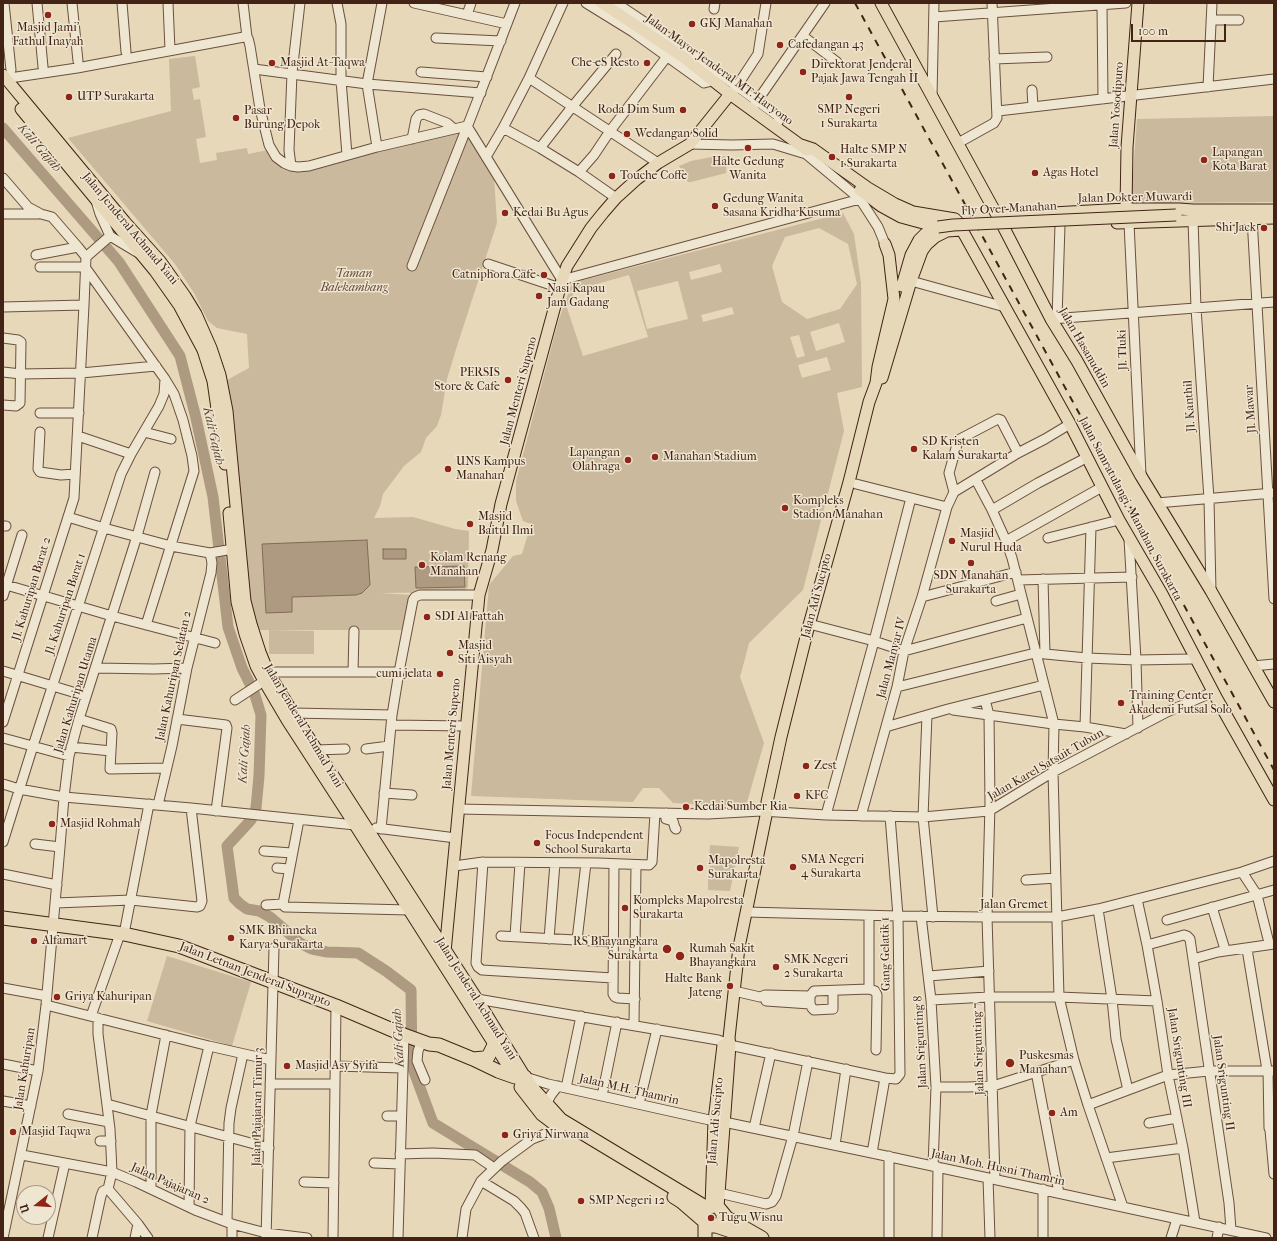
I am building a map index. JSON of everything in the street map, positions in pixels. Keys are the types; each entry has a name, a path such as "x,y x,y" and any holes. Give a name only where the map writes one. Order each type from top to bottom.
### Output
{"highway":[{"name":"Jalan Letnan Jenderal Suprapto","path":"3,918 122,934 180,946 336,1006 416,1040 439,1053 492,1076 526,1082"},
{"name":"Jalan Letnan Jenderal Suprapto","path":"416,1040 439,1044 526,1082"},
{"path":"473,1058 488,1057 494,1044"},
{"name":"Jalan Jenderal Achmad Yani","path":"526,1082 561,1120 715,1209 727,1218 762,1238"},
{"name":"Jalan Jenderal Achmad Yani","path":"526,1082 542,1114 561,1128 682,1202 711,1227 731,1231 744,1238"},
{"path":"705,1238 711,1227 721,1223 723,1220 715,1209 704,1213 703,1218 711,1227"}],"main road":[{"name":"Jalan Hasanuddin","path":"881,3 1141,476 1211,591 1274,702"},
{"name":"Jalan Yosodipuro","path":"1126,209 1127,147 1138,3"},
{"name":"Jalan Mayor Jenderal MT. Haryono","path":"599,5 614,9 635,29 660,42 670,53 685,54 693,70 733,90 754,106 775,127 801,145"},
{"name":"Jalan Jenderal Achmad Yani","path":"5,78 155,271 179,305 203,350 213,381 226,471 233,549 264,679 287,720 360,826 444,956 494,1044 526,1082"},
{"name":"Jalan Menteri Supeno","path":"444,956 454,866 458,809 479,595 492,550 501,504 567,266 591,228 616,198 658,163 690,144 733,90"},
{"name":"Fly Over Manahan","path":"801,145 881,206 901,217 938,227"},
{"path":"801,145 813,149 868,188 895,204 913,212 955,219 960,225"},
{"name":"Jalan Jenderal Achmad Yani","path":"95,195 125,222 160,261 196,314 211,348 220,375 227,411 233,549"},
{"name":"Jalan Dokter Muwardi","path":"997,216 1126,209 1179,209 1192,217 1274,218"},
{"name":"Jalan Dokter Muwardi","path":"1004,228 1129,223 1274,210"},
{"name":"Fly Over Manahan","path":"878,381 911,255 919,240 932,229 953,224 1177,215 1192,217"},
{"name":"Jalan Adi Sucipto","path":"715,1209 719,1121 739,947 764,811 781,737 809,625 870,402 878,381 883,375 911,281 922,251 927,244 935,237 960,225"},
{"name":"Jalan Samratulangi, Manahan, Surakarta","path":"960,225 1070,424 1119,520 1274,800"},
{"name":"Jalan Adi Sucipto","path":"764,811 771,804 784,741 813,625 878,381 878,367 894,299 889,255 885,244"},
{"name":"Jalan Jenderal Achmad Yani","path":"264,679 292,713 316,750 409,910 477,999 526,1082"},
{"name":"Jalan Adi Sucipto","path":"715,1209 719,1193 719,1121"}],"street":[{"path":"4,3 5,78 77,68 240,36 247,37"},
{"path":"37,3 43,67"},
{"path":"72,3 78,61"},
{"path":"122,3 126,52"},
{"path":"168,3 170,50"},
{"path":"243,3 247,37 250,46 260,109 268,144 276,157 284,163 298,167 309,166 377,146 468,126"},
{"path":"291,166 289,150 292,73 300,3"},
{"path":"337,3 341,24 341,80 347,155"},
{"path":"377,146 367,84 382,3"},
{"path":"414,3 507,24"},
{"path":"467,15 471,3"},
{"path":"412,266 481,94 515,3"},
{"path":"486,157 529,78 563,3"},
{"path":"586,3 599,5"},
{"path":"614,9 660,42 685,54 733,90 758,54 766,3"},
{"path":"754,106 825,3"},
{"path":"932,97 934,3"},
{"path":"958,143 997,120 998,111 992,3"},
{"path":"934,17 992,13 1027,7 1126,3"},
{"path":"1208,86 1212,3"},
{"path":"1102,5 1103,99"},
{"path":"1211,20 1239,20"},
{"path":"802,36 837,62"},
{"path":"436,38 501,41"},
{"path":"578,172 594,155 610,131 670,53 693,70"},
{"path":"540,148 616,54"},
{"path":"994,59 1047,57"},
{"path":"254,69 367,84 481,94"},
{"path":"421,72 487,76"},
{"path":"529,78 658,163"},
{"path":"998,111 1274,79"},
{"path":"1032,90 1033,107"},
{"path":"412,139 416,119 419,115 424,114 447,123 454,129"},
{"path":"468,126 548,255 561,284"},
{"path":"503,128 540,148 616,198"},
{"path":"690,144 773,144 806,154 860,199 878,227 885,244"},
{"path":"3,178 28,207 41,214 52,217 78,247 88,255 108,237"},
{"path":"95,195 108,237 141,254"},
{"path":"488,264 561,284 860,199"},
{"path":"3,214 41,214"},
{"name":"Jl. Kanthil","path":"1192,217 1196,308 1209,499 1211,591"},
{"name":"Jl. Mawar","path":"1252,218 1256,303 1271,493 1274,598"},
{"name":"Jl. Tluki","path":"1129,223 1141,476"},
{"path":"1060,225 1054,318 1274,302"},
{"path":"36,255 78,247"},
{"name":"Jl. Kahuripan Barat 2","path":"3,722 74,498 85,267 88,255"},
{"path":"548,255 567,266"},
{"path":"40,267 85,267 165,379 174,394 184,420 194,471 146,625"},
{"path":"911,281 1005,307"},
{"path":"3,307 84,306"},
{"path":"3,338 18,340 21,342 20,403 18,406 3,405"},
{"path":"3,372 20,374 81,373 156,366"},
{"name":"Jl. Kahuripan Barat 1","path":"3,842 5,831 32,746 121,474 162,398 165,379"},
{"path":"40,413 79,413"},
{"path":"1018,453 1001,420 998,419 960,439 958,441 949,473 954,492 976,480 1018,453 1046,439 1070,424"},
{"path":"40,432 38,469 40,472 75,479"},
{"path":"144,432 171,439"},
{"path":"78,436 129,458"},
{"path":"992,510 1038,483 1084,459"},
{"name":"Jalan Kahuripan Utama","path":"54,925 64,797 70,751 137,536 155,472"},
{"path":"976,480 1006,541 1017,576 1035,653 1054,724 1053,772 1059,997 1074,1060 1123,1207"},
{"path":"856,484 947,507"},
{"path":"1006,541 1102,487"},
{"name":"Jalan Manyar IV","path":"861,816 897,687 904,651 922,597 947,507 954,492"},
{"path":"1157,503 1271,493"},
{"path":"826,815 874,641 911,498"},
{"path":"68,517 171,546 211,553 233,549"},
{"path":"1048,538 1119,520"},
{"path":"1085,727 1091,527"},
{"path":"3,596 5,585 22,535"},
{"path":"1129,538 1136,660 1138,728"},
{"name":"Jalan Kahuripan Selatan 2","path":"95,1017 122,934 153,805 166,768 187,668 211,573 211,553"},
{"path":"922,597 1017,576 1043,579 1132,577"},
{"path":"1043,579 1045,654"},
{"path":"5,585 112,616 215,643"},
{"path":"996,601 1021,594"},
{"path":"381,829 392,715 412,603 415,597 420,595 479,595"},
{"path":"813,625 874,641 904,651 1027,618"},
{"path":"353,672 354,631"},
{"path":"897,687 1035,653 1087,658 1136,660 1192,659"},
{"path":"1253,666 1274,664"},
{"path":"96,668 187,668"},
{"path":"3,672 86,696"},
{"path":"235,700 264,679 353,672 399,672"},
{"path":"888,726 1044,685"},
{"name":"Jalan Karel Satsuit Tubun","path":"458,809 708,814 764,811 826,815 923,817 989,812 1053,772 1188,702 1213,692"},
{"name":"Jalan Srigunting 7","path":"986,700 989,715 987,917 993,1086 990,1238"},
{"path":"948,709 1085,727 1126,734"},
{"path":"292,713 392,715"},
{"path":"927,715 923,817 933,917"},
{"path":"79,719 111,729 110,769 166,768"},
{"path":"177,719 226,725 227,728 216,811"},
{"path":"391,725 466,726"},
{"path":"3,738 32,746 70,751 111,751"},
{"path":"366,749 389,746"},
{"path":"316,750 345,749"},
{"path":"3,784 19,789 64,797 192,808 456,838"},
{"path":"384,793 412,795"},
{"path":"56,903 130,900 197,907 200,906 202,901 192,808"},
{"path":"454,866 483,862 649,865 652,862 655,813"},
{"path":"666,813 666,819 673,821 676,829"},
{"name":"Gang Gelatik 1","path":"885,1078 896,1079 900,1074 898,916 890,816"},
{"path":"284,905 289,869 299,820"},
{"path":"35,844 60,847"},
{"path":"264,851 292,854"},
{"name":"Jalan Gremet","path":"746,912 933,917 1057,917 1098,909 1242,872 1274,861"},
{"path":"483,862 476,963 478,967 482,970 613,978"},
{"path":"515,936 520,863"},
{"path":"549,939 555,863"},
{"path":"577,940 586,863"},
{"path":"614,864 613,992 615,997 634,999"},
{"path":"634,1025 636,865"},
{"path":"277,868 289,869"},
{"path":"1193,958 1218,952 1247,949 1271,942 1257,895 1242,872"},
{"path":"3,874 57,885"},
{"path":"1026,880 1056,878"},
{"path":"1167,920 1274,890"},
{"name":"Jalan Srigunting III","path":"1137,899 1147,945 1168,1075 1183,1148 1195,1222"},
{"path":"266,905 409,910"},
{"path":"1212,907 1224,946"},
{"path":"1098,909 1112,999 1117,1049 1128,1090"},
{"name":"Jalan Srigunting 8","path":"921,916 929,976 936,1087 937,1238"},
{"path":"869,917 869,989"},
{"name":"Jalan Kahuripan","path":"3,1238 8,1196 22,1155 38,1071 47,1001 54,925"},
{"name":"Jalan Srigunting II","path":"1147,945 1184,935 1190,939 1229,1203 1231,1230"},
{"path":"501,936 613,942"},
{"name":"Jalan Pajajaran Timur 3","path":"266,1236 274,948"},
{"path":"1247,949 1270,1070 1268,1124 1272,1131 1274,1174"},
{"path":"929,976 989,971"},
{"path":"3,988 95,1017 271,1060"},
{"path":"833,991 833,1010 814,1010 812,1008 810,1000 815,990 833,991 869,989 875,991 876,1050"},
{"path":"734,991 760,996 765,995 810,1000"},
{"path":"931,1000 989,997 1059,997 1157,1001"},
{"path":"477,999 728,1041 771,1053 885,1078 872,1153"},
{"path":"333,1238 336,1006"},
{"path":"546,1104 550,1095 562,1087 581,1016"},
{"path":"92,1238 101,1196 104,1191 108,1189 112,1172 109,1122 95,1017"},
{"path":"602,1096 618,1022"},
{"path":"639,1104 656,1029"},
{"path":"150,1188 151,1115 166,1035"},
{"path":"398,1238 402,1068 416,1040"},
{"path":"416,1040 418,1051 417,1061 425,1080"},
{"path":"189,1207 190,1126 209,1046"},
{"path":"754,1128 771,1053"},
{"path":"232,1238 229,1223 229,1137 231,1108 243,1054"},
{"path":"936,1087 993,1086 1074,1060"},
{"path":"719,1193 766,1204 772,1202 776,1196 793,1136 808,1061"},
{"path":"3,1064 38,1071"},
{"path":"335,1066 402,1068"},
{"path":"835,1145 846,1069"},
{"path":"1088,1105 1168,1075 1210,1071 1270,1070"},
{"path":"1036,1072 1059,1193"},
{"name":"Jalan M.H. Thamrin","path":"526,1082 562,1087 719,1121"},
{"path":"270,1084 334,1084"},
{"path":"3,1101 31,1106"},
{"path":"107,1104 269,1148"},
{"path":"68,1114 109,1122"},
{"path":"387,1116 401,1116"},
{"path":"1149,1123 1177,1118"},
{"name":"Jalan Moh. Husni Thamrin","path":"719,1121 889,1156 1266,1238"},
{"path":"462,1238 466,1209 482,1182 497,1165 532,1139 561,1128"},
{"path":"100,1141 111,1141"},
{"path":"1106,1158 1183,1148"},
{"path":"400,1154 433,1153 474,1155 497,1165"},
{"name":"Jalan Pajajaran 2","path":"22,1155 112,1172 189,1207 266,1236 307,1238"},
{"path":"889,1156 889,1238"},
{"path":"48,1238 65,1163"},
{"path":"374,1163 400,1164"},
{"path":"304,1182 334,1183"},
{"path":"482,1182 514,1200 525,1213 534,1238"},
{"path":"108,1189 148,1238"},
{"path":"1043,1189 1043,1238"},
{"path":"1171,1238 1177,1218"},
{"path":"135,1238 138,1224"},
{"path":"1217,1238 1219,1227"}],"green space":[{"name":"Taman Balekambang","path":"195,56 200,87 192,89 194,100 200,99 206,137 196,139 200,163 217,160 216,153 247,148 248,154 268,150 290,168 327,165 454,132 472,139 494,177 497,223 447,379 441,415 437,426 426,438 421,452 404,466 383,494 380,506 374,518 413,517 455,529 469,531 468,586 465,592 380,593 411,595 402,630 257,630 253,619 246,568 227,380 249,368 247,334 217,328 208,321 194,293 175,264 68,138 171,111 169,59"},
{"name":"Lapangan Kota Barat","path":"1274,116 1274,202 1131,203 1137,119"},
{"path":"717,156 727,156 726,173 688,182 679,166 691,161"},
{"name":"Kompleks Stadion Manahan","path":"843,213 854,234 861,283 862,387 837,393 844,431 803,590 749,643 740,677 764,743 746,806 673,803 659,788 643,788 633,802 471,796 489,585 513,556 522,554 531,524 523,521 516,501 516,481 558,322 572,283","holes":["819,228 848,244 857,284 840,309 807,319 782,302 772,266 785,237","720,264 722,272 691,280 689,272","629,275 648,337 583,356 567,308 575,290","678,281 688,319 647,329 637,291","732,307 734,314 703,322 701,315","839,323 845,342 816,351 810,332","799,335 805,356 797,358 790,337","827,357 831,370 802,378 798,365"]},
{"path":"269,630 314,631 314,654 269,654"},
{"path":"710,845 739,847 730,891 708,890"},
{"path":"167,956 251,982 232,1046 147,1021"}],"shaded area":[{"path":"367,540 370,585 362,593 356,595 292,597 292,612 266,613 262,544"},
{"path":"383,549 406,549 406,559 383,559"},
{"path":"464,566 465,587 416,588 415,567"}],"waterway":[{"name":"Kali Gajah","path":"3,128 119,262 180,356 196,418 213,497 228,627 242,668 254,692 261,715 259,776 256,808 251,820 227,846 234,898 247,909 259,911 270,917 300,943 312,949 327,952 358,953 386,971 411,990 412,1066 433,1123 530,1182 542,1192 549,1208 556,1238"}],"railway":[{"path":"855,3 1274,770"}],"place":[{"name":"Masjid Jami' Fathul Inayah","path":"48,15"},
{"name":"GKJ Manahan","path":"692,24"},
{"name":"Cafedangan 43","path":"780,45"},
{"name":"Masjid At-Taqwa","path":"272,63"},
{"name":"Che-eS Resto","path":"647,63"},
{"name":"Direktorat Jenderal Pajak Jawa Tengah II","path":"803,72"},
{"name":"UTP Surakarta","path":"69,97"},
{"name":"SMP Negeri 1 Surakarta","path":"849,97"},
{"name":"Roda Dim Sum","path":"683,110"},
{"name":"Pasar Burung Depok","path":"236,118"},
{"name":"Wedangan Solid","path":"627,134"},
{"name":"Halte Gedung Wanita","path":"748,148"},
{"name":"Halte SMP N 1 Surakarta","path":"832,157"},
{"name":"Lapangan Kota Barat","path":"1204,160"},
{"name":"Agas Hotel","path":"1035,173"},
{"name":"Touche Coffe","path":"612,176"},
{"name":"Gedung Wanita Sasana Kridha Kusuma","path":"715,206"},
{"name":"Kedai Bu Agus","path":"505,213"},
{"name":"Shi Jack","path":"1264,228"},
{"name":"Catniphora Cafe","path":"544,275"},
{"name":"Nasi Kapau Jam Gadang","path":"539,296"},
{"name":"PERSIS Store & Cafe","path":"508,380"},
{"name":"SD Kristen Kalam Surakarta","path":"914,449"},
{"name":"Manahan Stadium","path":"655,457"},
{"name":"Lapangan Olahraga","path":"628,460"},
{"name":"UNS Kampus Manahan","path":"448,469"},
{"name":"Kompleks Stadion Manahan","path":"785,508"},
{"name":"Masjid Baitul Ilmi","path":"470,524"},
{"name":"Masjid Nurul Huda","path":"952,541"},
{"name":"SDN Manahan Surakarta","path":"971,563"},
{"name":"Kolam Renang Manahan","path":"422,565"},
{"name":"SDI Al Fattah","path":"427,617"},
{"name":"Masjid Siti Aisyah","path":"450,653"},
{"name":"cumi jelata","path":"440,674"},
{"name":"Training Center Akademi Futsal Solo","path":"1121,703"},
{"name":"Zest","path":"806,766"},
{"name":"KFC","path":"797,796"},
{"name":"Kedai Sumber Ria","path":"686,807"},
{"name":"Masjid Rohmah","path":"52,824"},
{"name":"Focus Independent School Surakarta","path":"537,843"},
{"name":"SMA Negeri 4 Surakarta","path":"793,867"},
{"name":"Mapolresta Surakarta","path":"700,868"},
{"name":"Kompleks Mapolresta Surakarta","path":"625,908"},
{"name":"SMK Bhinneka Karya Surakarta","path":"231,938"},
{"name":"Alfamart","path":"34,941"},
{"name":"RS Bhayangkara Surakarta","path":"667,949"},
{"name":"Rumah Sakit Bhayangkara","path":"680,956"},
{"name":"SMK Negeri 2 Surakarta","path":"776,967"},
{"name":"Halte Bank Jateng","path":"730,986"},
{"name":"Griya Kahuripan","path":"57,997"},
{"name":"Puskesmas Manahan","path":"1010,1063"},
{"name":"Masjid Asy Syifa","path":"287,1066"},
{"name":"Am","path":"1052,1113"},
{"name":"Masjid Taqwa","path":"13,1132"},
{"name":"Griya Nirwana","path":"505,1135"},
{"name":"SMP Negeri 12","path":"581,1201"},
{"name":"Tugu Wisnu","path":"711,1218"}]}
